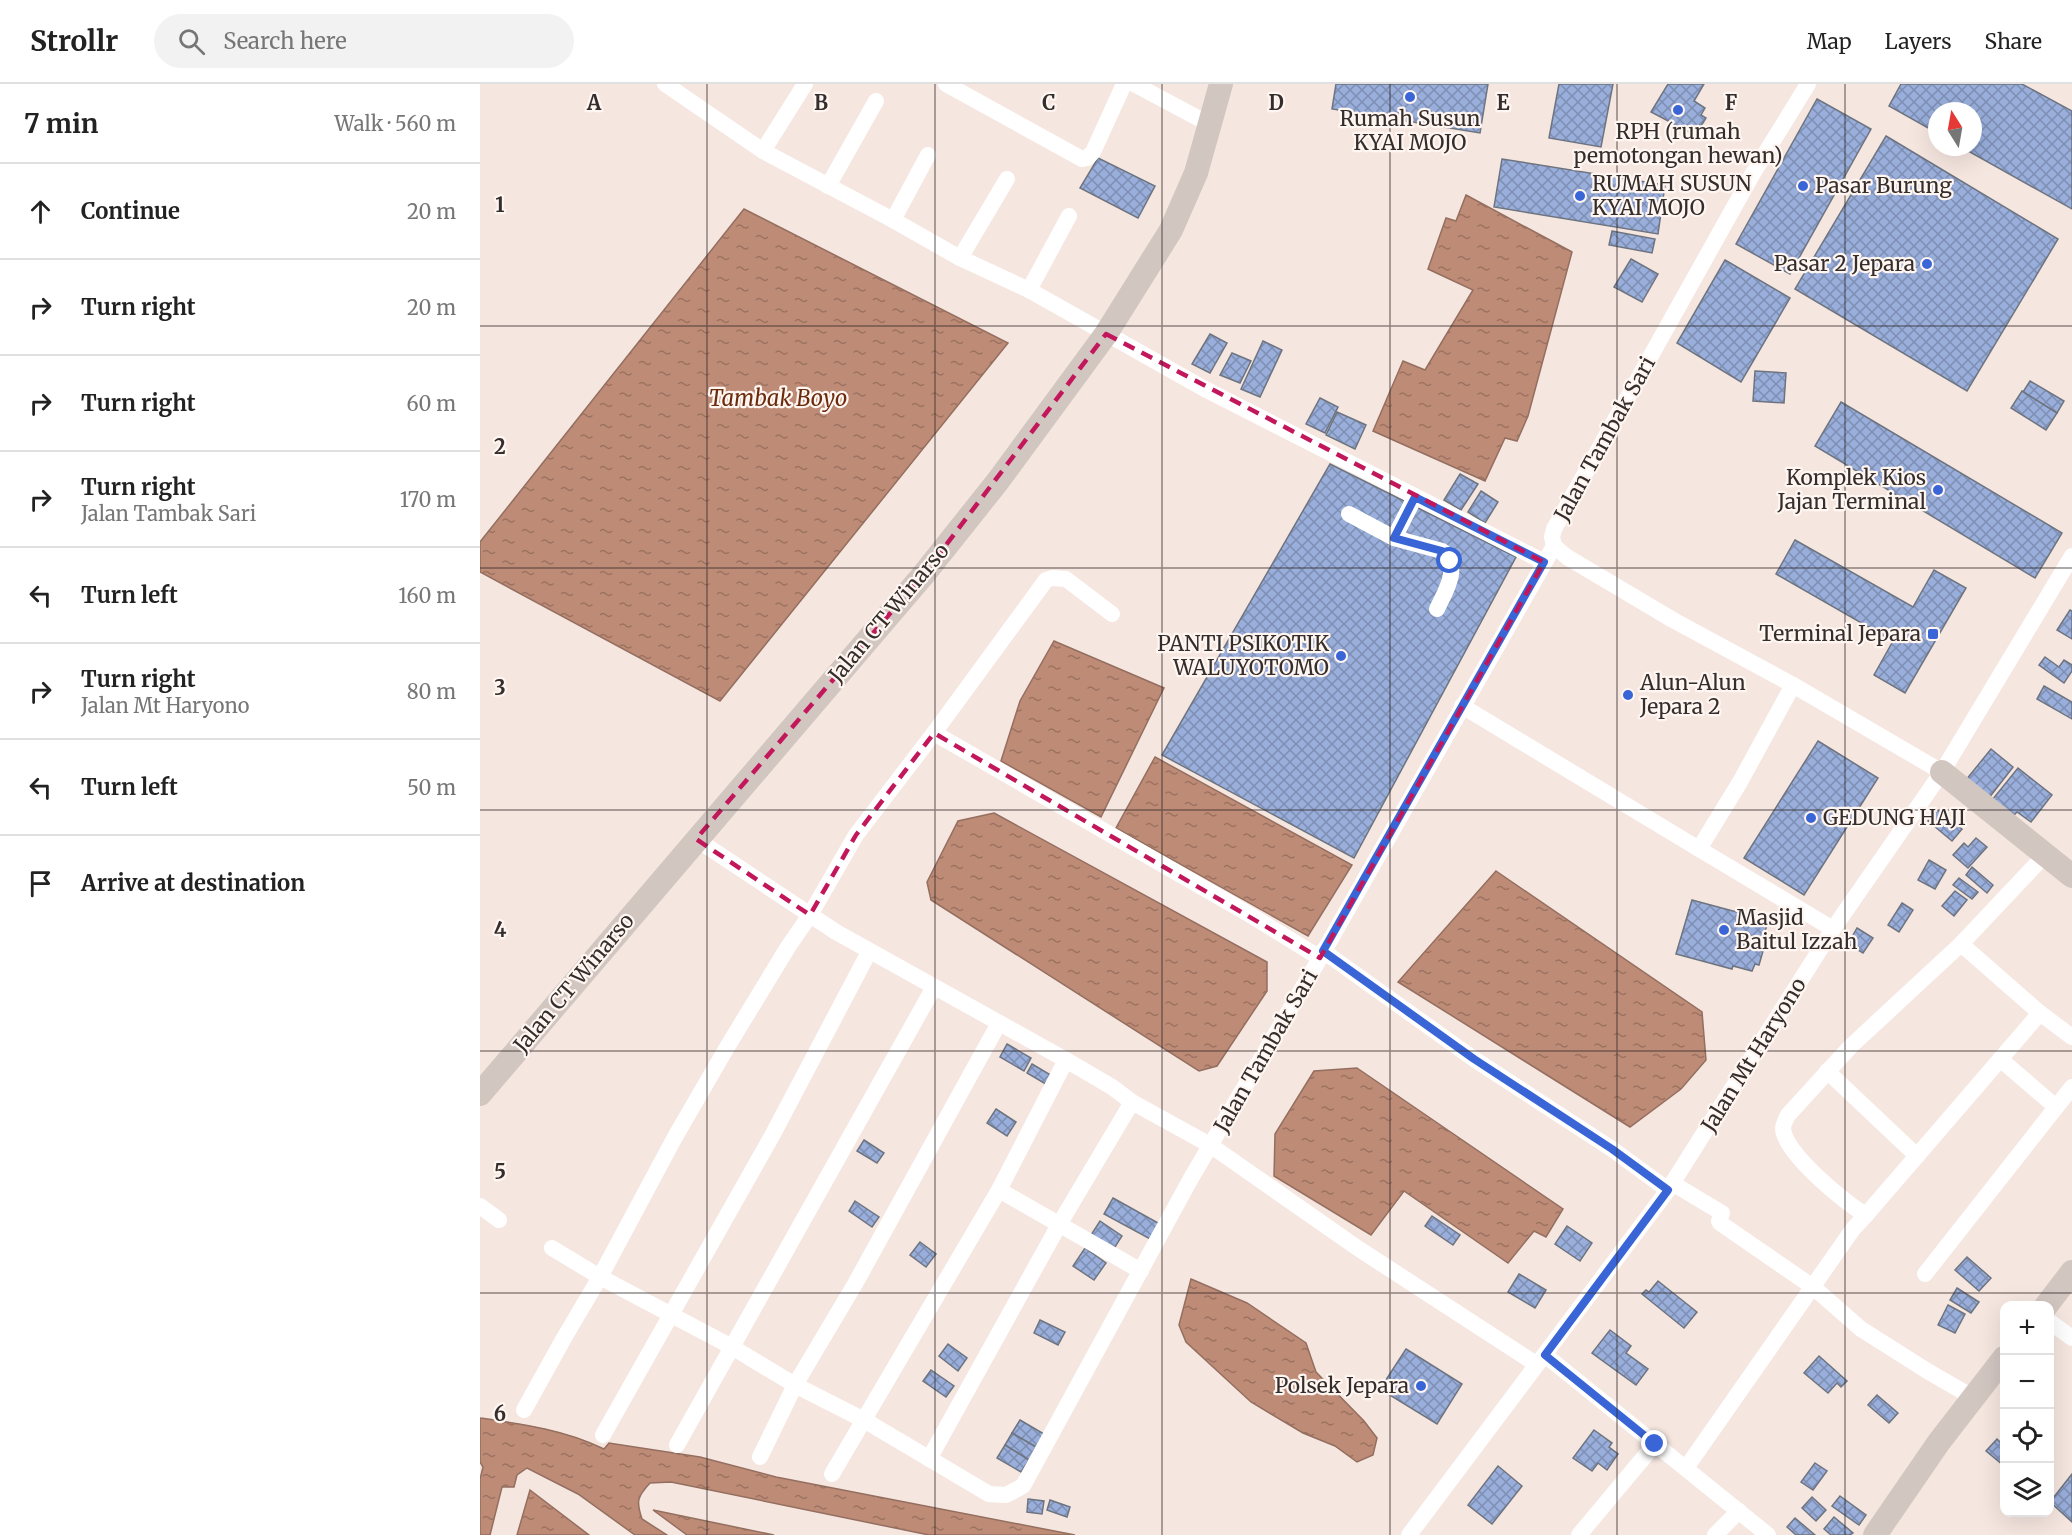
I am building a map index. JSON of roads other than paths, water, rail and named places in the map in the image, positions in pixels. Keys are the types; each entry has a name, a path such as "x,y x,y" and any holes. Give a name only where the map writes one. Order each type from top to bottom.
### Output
{"street":[{"path":"665,84 763,152 960,258 1029,290 1203,388 1544,562"},
{"path":"763,152 805,84"},
{"path":"946,84 1082,159 1087,158 1093,152 1124,84"},
{"path":"1134,84 1211,125"},
{"name":"Jalan CT Winarso","path":"480,1094 924,574 998,482 1106,334 1171,230 1196,173 1221,84"},
{"name":"Jalan Tambak Sari","path":"929,1459 990,1494 1006,1495 1023,1486 1210,1145 1554,546 1552,537 1554,529 1752,175 1808,84"},
{"path":"828,186 876,101"},
{"path":"893,220 928,155"},
{"path":"960,258 1007,178"},
{"path":"1029,290 1069,216"},
{"path":"1394,538 1415,497"},
{"path":"1349,514 1394,538 1442,551 1447,555 1452,568 1437,609"},
{"path":"1554,546 1567,557 1673,620 1793,685 1942,772 2044,856 2072,876"},
{"name":"Jalan Mt Haryono","path":"1408,1535 1670,1187 1833,929 1942,772 2072,556"},
{"path":"524,1410 714,1069 810,915 856,835 1046,580 1066,579 1112,614"},
{"path":"1699,849 1740,783 1793,685"},
{"path":"1462,706 1833,929"},
{"path":"934,733 1321,955 1474,1059 1670,1187 1721,1213 1720,1223 1813,1287 1862,1329 1974,1398"},
{"path":"696,839 869,952 1066,1060 1112,1087 1132,1102 1210,1145 1359,1250 1540,1359 1655,1444 1768,1535"},
{"path":"1866,1215 1851,1207 1799,1158 1789,1144 1783,1129 1788,1115 1851,1046 1961,944 2044,856"},
{"path":"1961,944 2040,1013 2072,1037"},
{"path":"603,1435 772,1134 869,952"},
{"path":"676,1445 934,987"},
{"path":"1686,1468 1853,1229 2040,1013"},
{"path":"760,1457 795,1385 855,1284 999,1023"},
{"path":"2000,1059 2056,1107"},
{"path":"832,1473 999,1190 1066,1060"},
{"path":"1827,1071 1917,1156"},
{"path":"1925,1274 2072,1087"},
{"path":"552,1248 600,1277 732,1347 795,1385 864,1420 929,1459 1060,1223 1132,1102"},
{"path":"999,1190 1141,1271"},
{"path":"480,1206 499,1220"},
{"path":"2049,1301 2072,1272"},
{"path":"2054,1325 2072,1338"},
{"path":"1875,1535 1939,1442 2000,1363"},
{"path":"1580,1535 1655,1444"},
{"path":"1715,1535 1739,1511"}],"water":[{"path":"1466,195 1572,252 1528,416 1517,441 1505,438 1485,481 1373,431 1403,361 1425,370 1473,290 1428,269 1446,218 1456,221"},
{"name":"Tambak Boyo","path":"744,209 1008,343 720,701 480,572 480,542"},
{"path":"1054,641 1164,688 1101,817 1001,761 1020,701"},
{"path":"1155,757 1352,865 1308,936 1116,828"},
{"path":"994,813 1267,962 1267,991 1217,1066 1199,1071 931,900 927,882 958,821"},
{"path":"1496,871 1702,1012 1706,1060 1681,1089 1630,1127 1398,982"},
{"path":"1357,1068 1563,1209 1546,1237 1534,1231 1508,1263 1404,1191 1371,1235 1274,1176 1275,1134 1314,1071"},
{"path":"1191,1279 1247,1303 1306,1343 1316,1372 1364,1421 1377,1438 1373,1455 1357,1462 1335,1446 1303,1433 1251,1402 1186,1342 1179,1325"},
{"path":"480,1418 559,1432 604,1449 609,1443 700,1457 776,1477 1075,1535 929,1535 671,1482 650,1483 642,1492 638,1503 642,1519 667,1535 635,1535 578,1494 527,1468 517,1475 514,1487 502,1487 490,1535 480,1535 480,1479 483,1467 480,1462"},
{"path":"530,1490 589,1535 517,1535"},
{"path":"653,1510 774,1535 687,1535"}],"place":[{"name":"Rumah Susun KYAI MOJO","path":"1410,97"},
{"name":"RPH (rumah pemotongan hewan)","path":"1678,110"},
{"name":"Pasar Burung","path":"1803,186"},
{"name":"RUMAH SUSUN KYAI MOJO","path":"1580,196"},
{"name":"Pasar 2 Jepara","path":"1927,264"},
{"name":"Komplek Kios Jajan Terminal","path":"1938,490"},
{"name":"Terminal Jepara","path":"1933,634"},
{"name":"PANTI PSIKOTIK WALUYOTOMO","path":"1341,656"},
{"name":"Alun-Alun Jepara 2","path":"1628,695"},
{"name":"GEDUNG HAJI","path":"1811,818"},
{"name":"Masjid Baitul Izzah","path":"1724,930"},
{"name":"Polsek Jepara","path":"1421,1386"}]}
